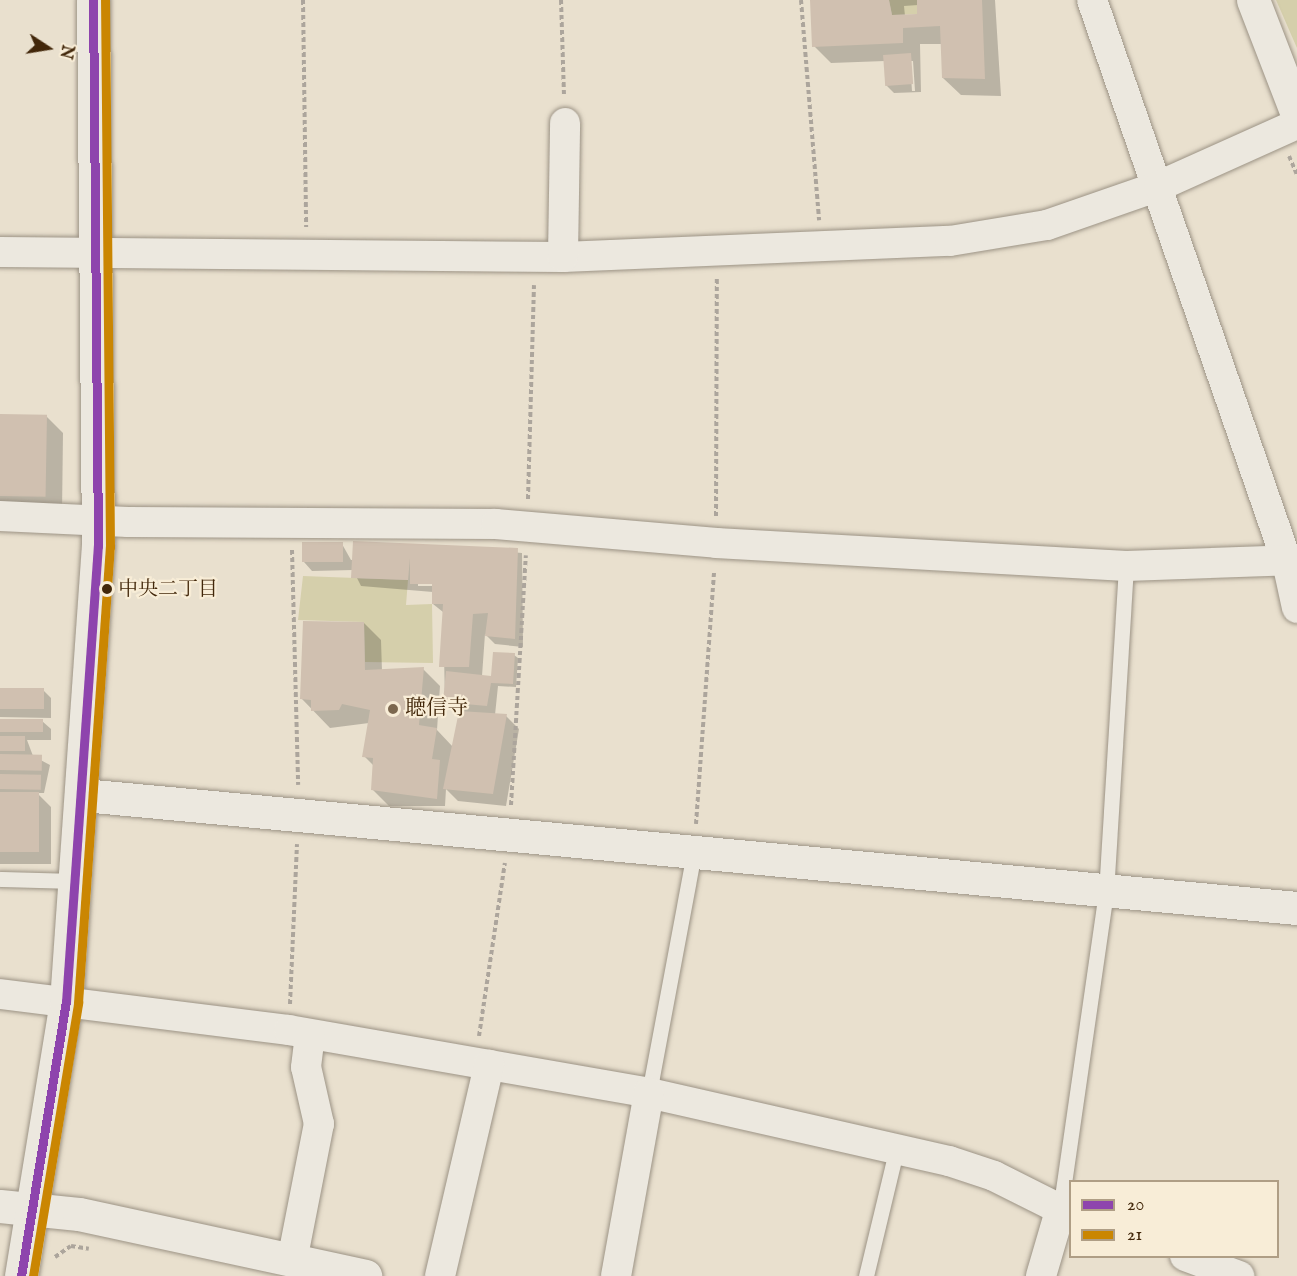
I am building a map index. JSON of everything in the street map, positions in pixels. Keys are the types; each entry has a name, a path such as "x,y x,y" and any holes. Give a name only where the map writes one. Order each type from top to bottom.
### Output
{"street":[{"path":"32,1270 33,1208 66,1002 77,881 99,521 93,0"},
{"path":"1092,0 1292,561 1297,608"},
{"path":"1253,0 1297,114"},
{"path":"549,257 565,123"},
{"path":"0,252 95,250 549,257 822,250 950,241 1047,225 1159,186 1297,124"},
{"path":"0,516 99,521 527,526 716,543 1126,566 1292,561"},
{"path":"83,795 298,817 510,834 1106,893 1297,908"},
{"path":"0,994 300,1033 482,1063 649,1093 897,1147 994,1176 1065,1213 1041,1276"},
{"path":"300,1033 319,1124 309,1268"},
{"path":"440,1276 482,1063"},
{"path":"616,1276 649,1093"},
{"path":"0,1206 33,1208 309,1268 365,1276"},
{"path":"1188,1258 1239,1276"}],"lane":[{"path":"1069,1180 1106,893 1126,566"},
{"path":"649,1093 694,852"},
{"path":"0,879 77,881"},
{"path":"866,1276 897,1147"},
{"path":"1065,1213 1069,1182"}],"path":[{"path":"303,0 306,252"},
{"path":"561,0 565,123"},
{"path":"801,0 822,250"},
{"path":"694,852 716,543 717,253"},
{"path":"482,1063 510,834 527,526 549,257"},
{"path":"292,522 300,1033"},
{"path":"32,1270 71,1246 93,1250"}],"shaded area":[{"path":"889,0 917,0 917,14 892,15"},
{"path":"1276,0 1297,0 1297,48"},
{"path":"303,576 408,580 406,605 432,604 433,663 365,662 364,622 298,620"}],"building":[{"path":"810,0 889,0 892,15 917,14 917,0 982,0 985,79 942,78 940,26 903,28 903,43 812,47"},
{"path":"911,53 913,84 885,86 883,55"},
{"path":"0,414 47,415 46,497 0,496"},
{"path":"353,541 518,548 515,639 485,636 488,613 473,614 469,667 439,667 443,604 432,604 432,584 410,584 410,558 408,580 351,578"},
{"path":"302,542 343,542 343,562 302,562"},
{"path":"303,621 364,622 365,670 424,667 419,725 437,728 432,759 440,760 437,799 371,790 373,758 362,757 370,710 342,704 339,710 311,711 311,700 300,699"},
{"path":"493,652 515,653 513,684 491,683 487,706 443,702 446,671 491,676"},
{"path":"0,688 44,688 44,709 0,709"},
{"path":"459,711 507,714 493,794 443,789"},
{"path":"0,719 43,719 43,732 0,732"},
{"path":"0,736 25,736 25,751 0,751"},
{"path":"0,754 42,755 42,771 0,770"},
{"path":"0,774 41,775 41,790 0,789"},
{"path":"0,792 39,792 39,852 0,852"}],"transit line":[{"name":"20","path":"21,1276 66,1002 98,546 93,0"},
{"name":"21","path":"33,1276 78,1003 110,547 105,0"}],"place":[{"name":"中央二丁目","path":"107,589"},
{"name":"聴信寺","path":"393,709"}]}
